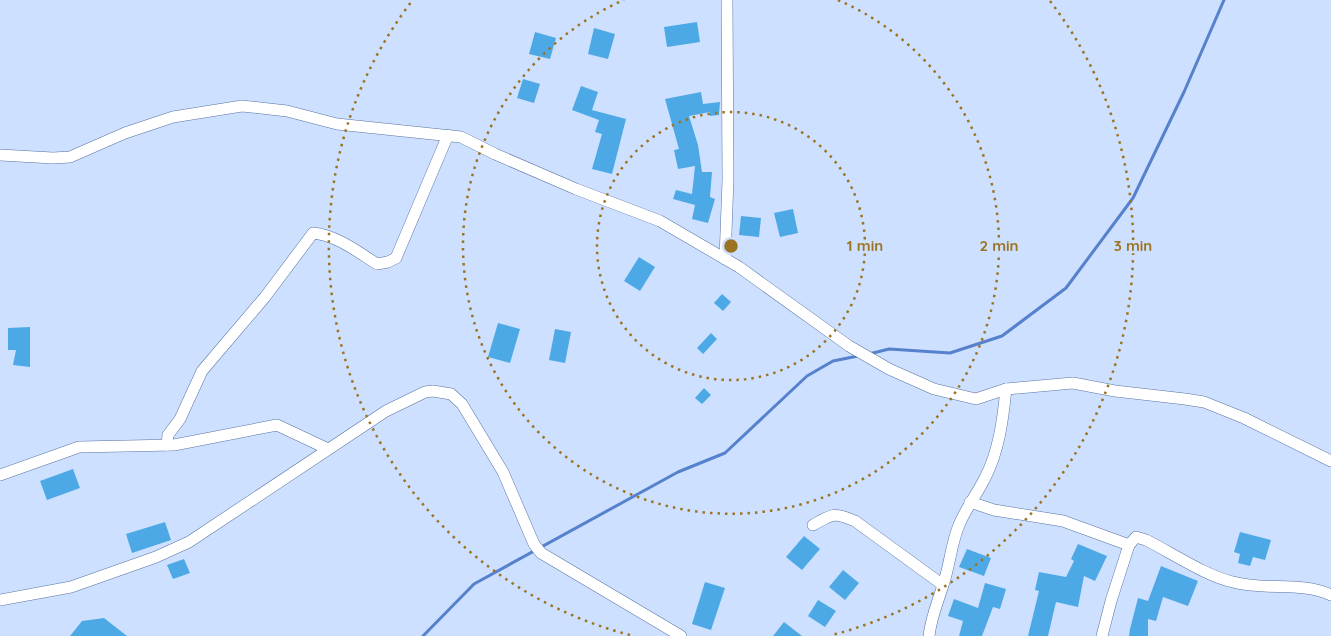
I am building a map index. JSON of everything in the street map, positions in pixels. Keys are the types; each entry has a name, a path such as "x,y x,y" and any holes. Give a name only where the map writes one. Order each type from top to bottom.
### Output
{"street":[{"path":"725,259 728,180 727,0"},
{"path":"0,155 70,157 125,133 173,118 242,106 287,111 337,124 461,137 576,189 660,221 739,266 849,346 889,369 934,390 976,399 1006,389 1073,383 1204,402 1244,418 1331,461"},
{"path":"167,445 168,436 180,419 202,371 264,297 313,234 322,234 349,247 377,264 396,258 448,135"},
{"path":"929,636 933,612 943,585 958,527 984,479 994,452 1003,418 1006,389"},
{"path":"0,600 71,587 156,557 189,542 386,411 416,395 433,392 451,394 462,404 503,472 534,544 541,553 681,636"},
{"path":"0,475 79,447 167,445 277,425 328,449"},
{"path":"970,502 994,510 1063,521 1129,545"},
{"path":"813,525 830,515 838,514 854,521 943,585"},
{"path":"1102,636 1129,545 1136,537 1146,540 1206,572 1232,582 1267,587 1307,587 1331,595"}],"building":[{"path":"697,22 700,42 667,47 664,27"},
{"path":"594,28 615,34 608,59 588,54"},
{"path":"535,32 556,38 550,59 529,54"},
{"path":"523,79 540,84 534,103 517,98"},
{"path":"581,86 598,92 592,110 626,119 612,174 592,169 602,134 595,132 599,120 572,110"},
{"path":"701,92 703,104 720,102 719,115 710,116 710,112 689,116 698,145 702,172 712,172 710,197 715,199 708,223 692,219 695,205 673,199 676,190 692,194 695,166 678,169 674,150 679,149 665,99"},
{"path":"793,209 798,233 780,237 774,213"},
{"path":"741,216 761,218 759,237 739,235"},
{"path":"639,257 655,267 640,291 624,281"},
{"path":"722,294 731,302 723,311 714,303"},
{"path":"498,323 520,329 510,363 488,357"},
{"path":"30,327 30,367 13,365 16,350 8,350 8,328"},
{"path":"555,329 571,332 565,363 549,360"},
{"path":"711,333 717,339 703,354 697,348"},
{"path":"704,388 711,395 702,404 695,398"},
{"path":"73,469 80,488 47,500 40,481"},
{"path":"165,522 171,540 132,553 126,534"},
{"path":"1240,532 1271,540 1265,560 1253,557 1250,566 1238,563 1240,554 1234,552"},
{"path":"804,536 820,549 802,570 786,557"},
{"path":"1078,544 1107,556 1095,581 1084,576 1078,607 1056,602 1048,636 1028,636 1039,591 1035,590 1039,572 1066,577 1074,561 1071,559"},
{"path":"967,549 991,558 984,576 959,567"},
{"path":"184,559 190,573 173,579 167,565"},
{"path":"1161,566 1198,581 1188,606 1163,597 1156,621 1148,619 1148,636 1129,636 1138,598 1148,601"},
{"path":"843,570 859,583 845,600 829,587"},
{"path":"705,582 725,588 711,630 692,624"},
{"path":"985,583 1006,589 1000,609 993,607 982,636 959,636 963,621 948,616 954,599 978,608"},
{"path":"818,600 836,611 825,627 808,616"},
{"path":"104,618 127,636 70,636 82,621"},
{"path":"784,622 802,636 773,636"}],"waterway":[{"path":"869,354 889,349 950,353 1002,336 1066,288 1133,198 1184,92 1224,0"},
{"path":"423,636 474,584 678,472 725,453 807,376 833,361 858,356"}]}
